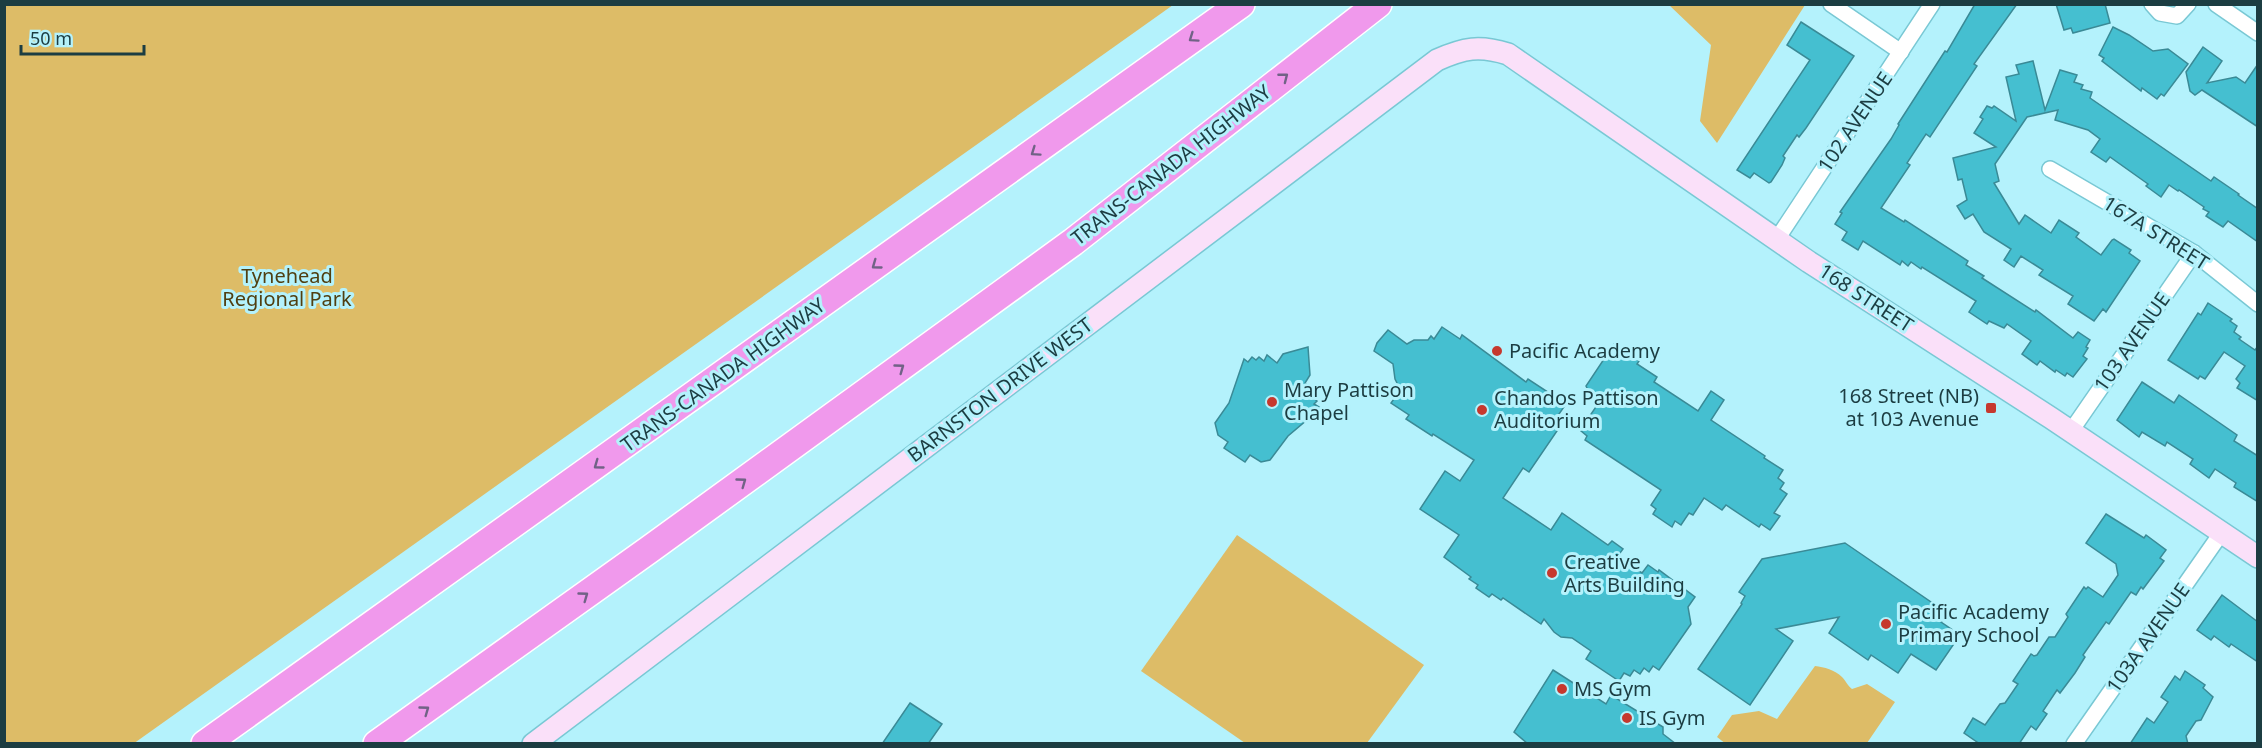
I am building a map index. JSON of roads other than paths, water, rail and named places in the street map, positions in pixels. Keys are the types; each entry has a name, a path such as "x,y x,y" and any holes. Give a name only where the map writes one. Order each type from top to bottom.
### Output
{"highway":[{"name":"TRANS-CANADA HIGHWAY","path":"205,744 1241,4"},
{"name":"TRANS-CANADA HIGHWAY","path":"377,744 1073,242 1378,4"}],"street":[{"path":"1831,4 1901,52"},
{"name":"102 AVENUE","path":"1777,239 1932,4"},
{"path":"2152,4 2160,13 2177,16 2187,4"},
{"path":"2217,4 2258,33"},
{"name":"168 STREET","path":"1472,48 1491,49 1508,54 1777,239 2071,431 2258,557"},
{"name":"BARNSTON DRIVE WEST","path":"534,744 1437,60 1472,48"},
{"name":"167A STREET","path":"2050,169 2194,253 2258,304"},
{"name":"103 AVENUE","path":"2071,431 2194,253"},
{"name":"103A AVENUE","path":"2074,744 2222,532"}],"place":[{"name":"Pacific Academy","path":"1497,351"},
{"name":"Mary Pattison Chapel","path":"1272,402"},
{"name":"168 Street (NB) at 103 Avenue","path":"1991,408"},
{"name":"Chandos Pattison Auditorium","path":"1482,410"},
{"name":"Creative Arts Building","path":"1552,573"},
{"name":"Pacific Academy Primary School","path":"1886,624"},
{"name":"MS Gym","path":"1562,689"},
{"name":"IS Gym","path":"1627,718"}],"park label":[{"name":"Tynehead Regional Park","path":"287,288"}]}
